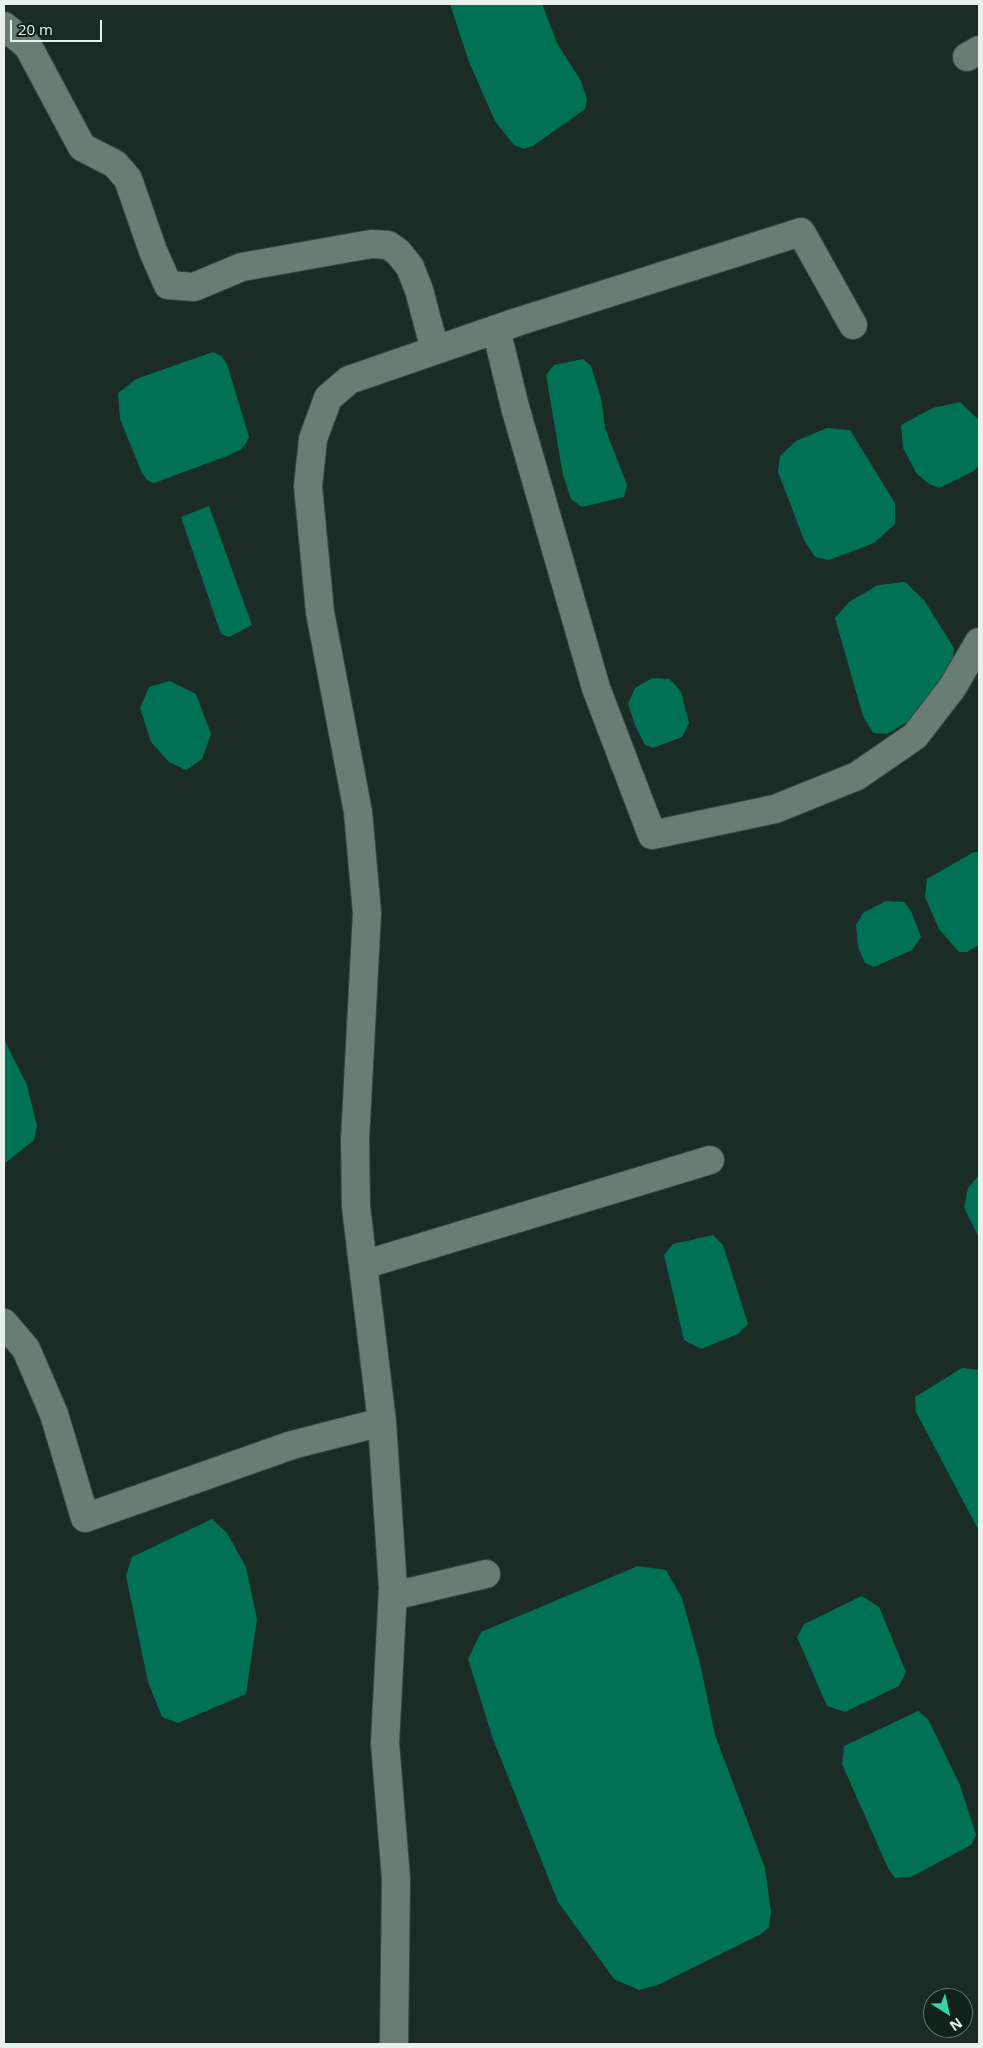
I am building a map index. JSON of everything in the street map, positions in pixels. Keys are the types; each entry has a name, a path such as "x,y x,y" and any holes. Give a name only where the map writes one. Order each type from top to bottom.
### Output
{"street":[{"path":"4,26 28,46 82,146 115,164 128,179 153,252 168,285 194,287 242,266 371,244 388,245 398,252 410,267 419,290 435,350"},
{"path":"394,2044 396,1880 385,1743 393,1596 382,1422 356,1207 355,1140 367,913 358,812 320,612 308,486 313,439 328,398 349,380 496,329 801,232 853,325"},
{"path":"496,329 515,407 596,688 652,835 775,809 857,776 914,736 952,688 979,642"},
{"path":"363,1265 710,1160"},
{"path":"4,1324 26,1350 54,1414 85,1518 292,1445 382,1422"},
{"path":"393,1596 486,1574"}],"shaded area":[{"path":"450,4 542,4 557,43 581,81 587,99 585,109 533,146 524,149 514,145 495,121 469,62"},
{"path":"213,352 221,356 227,364 249,437 246,443 240,450 227,456 154,483 148,481 142,473 120,419 118,393 136,379"},
{"path":"583,359 591,366 601,398 605,428 627,485 624,497 582,507 571,499 563,475 546,375 554,365"},
{"path":"960,402 979,420 979,465 974,471 939,488 929,484 917,474 903,448 901,425 933,408"},
{"path":"827,428 850,430 895,503 895,524 874,543 829,560 815,557 804,540 778,472 780,456 796,441"},
{"path":"209,506 252,625 229,637 221,634 181,517"},
{"path":"905,582 924,600 954,648 952,675 914,718 887,734 873,733 863,716 835,618 849,602 878,585"},
{"path":"652,678 670,679 681,692 689,723 682,737 653,748 645,745 635,725 628,704 635,688"},
{"path":"170,681 196,694 211,734 202,759 186,770 169,762 151,742 140,708 149,687"},
{"path":"974,852 979,852 979,945 967,952 959,952 939,929 925,897 927,879"},
{"path":"886,901 904,902 911,911 921,937 912,950 874,967 865,963 858,947 856,925 863,913"},
{"path":"4,1039 27,1085 37,1126 34,1140 4,1164"},
{"path":"979,1175 979,1238 964,1207 968,1188"},
{"path":"713,1235 723,1245 748,1324 738,1334 701,1349 684,1340 664,1255 673,1244"},
{"path":"962,1368 979,1370 979,1531 916,1412 915,1397"},
{"path":"212,1519 227,1533 246,1567 257,1619 246,1694 178,1723 162,1717 148,1682 126,1576 132,1557"},
{"path":"638,1566 666,1570 682,1598 700,1663 715,1735 765,1868 771,1912 769,1927 761,1934 658,1985 639,1990 614,1979 558,1902 493,1739 468,1659 481,1632"},
{"path":"862,1596 879,1607 906,1672 899,1686 845,1712 827,1706 797,1637 804,1624"},
{"path":"918,1711 928,1719 960,1785 976,1835 971,1845 911,1877 895,1878 888,1868 842,1764 844,1746"}]}
